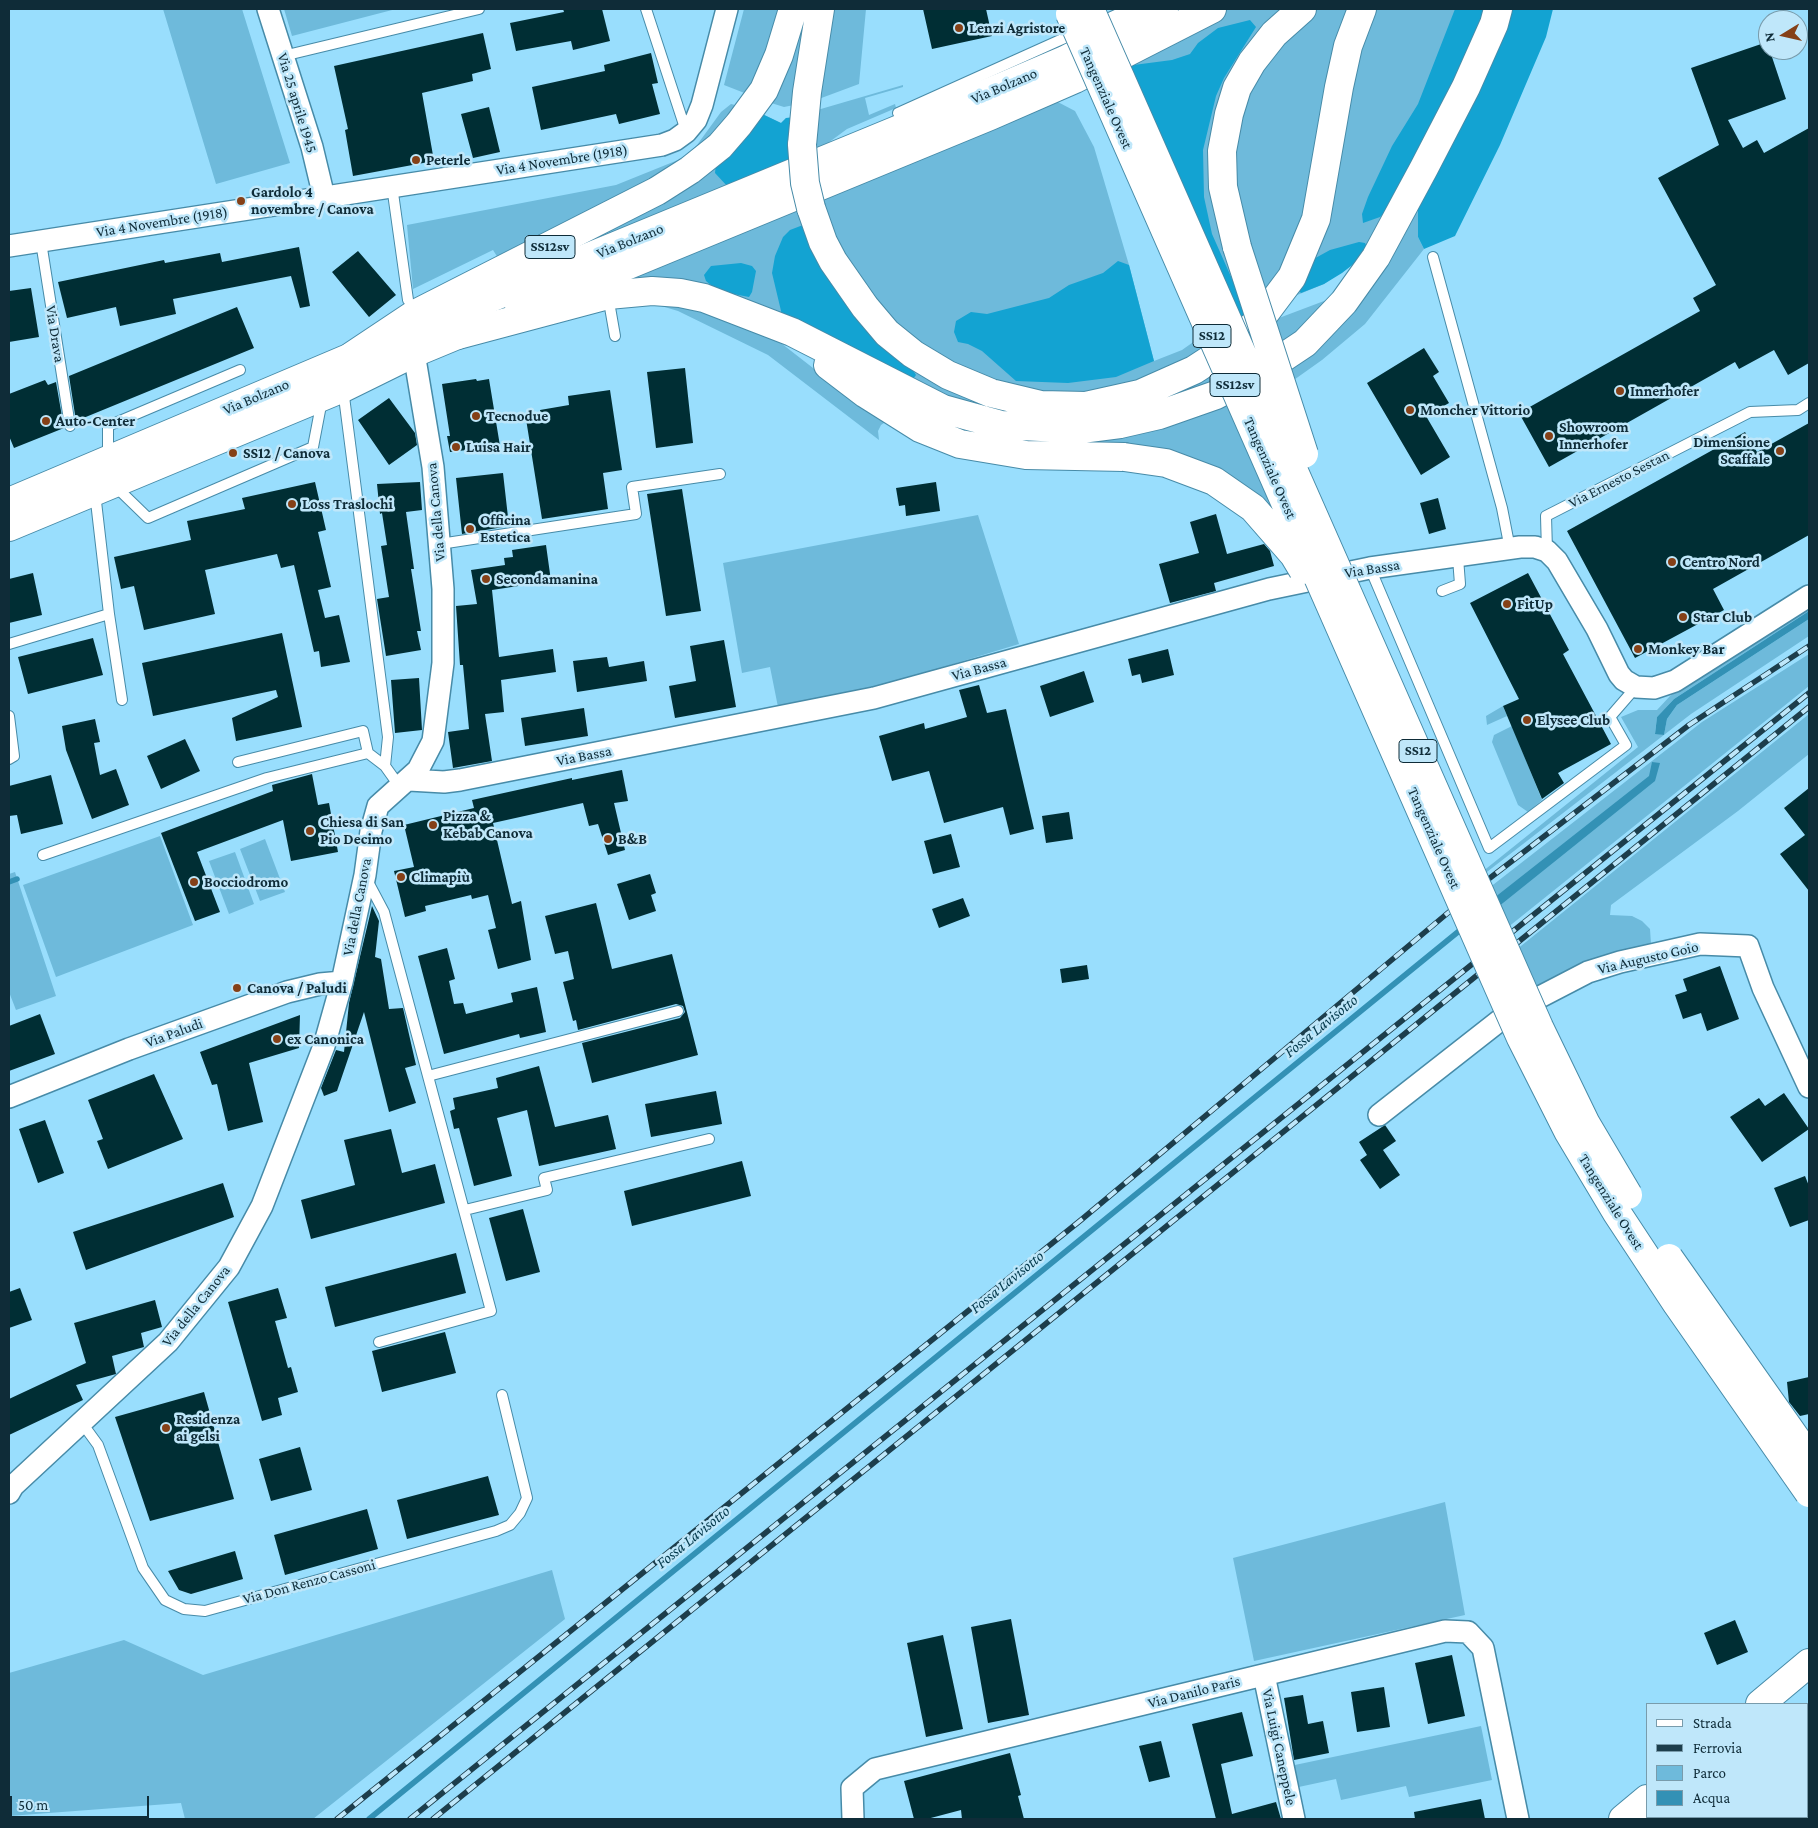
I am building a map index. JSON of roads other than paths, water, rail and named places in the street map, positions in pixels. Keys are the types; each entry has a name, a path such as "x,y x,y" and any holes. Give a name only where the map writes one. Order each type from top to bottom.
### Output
{"main road":[{"name":"SS12sv","path":"352,356 414,314 649,196 690,170 720,146 740,124 764,90 779,55 793,9"},
{"name":"SS12sv","path":"820,9 807,92 802,146 811,208 823,242 833,261 865,307 887,332 913,354 948,375 991,393 1041,405 1086,406 1140,394 1194,370 1259,321 1292,277 1316,219 1348,46 1362,9"},
{"name":"Via Bolzano","path":"9,527 352,356 1066,60 1164,9"},
{"name":"Via Bolzano","path":"9,502 105,479 416,362 458,335 999,112 1090,71 1212,9"},
{"name":"SS12sv","path":"1302,9 1274,34 1252,62 1237,88 1229,114 1222,151 1223,187 1237,246 1301,445 1360,646"},
{"name":"SS12sv","path":"458,335 608,295 637,291 680,293 704,298 792,332 944,408 1001,425 1081,429 1120,424 1159,415 1216,395 1275,363 1305,343 1344,302 1376,257 1424,168 1466,87 1494,24 1498,9"},
{"name":"Tangenziale Ovest","path":"1076,11 1360,646 1586,1124 1633,1204 1694,1295 1809,1457"},
{"name":"SS12sv","path":"792,332 832,369 866,394 920,428 960,444 1026,455 1124,457 1166,463 1214,481 1253,508 1294,555 1360,646"},
{"path":"1216,395 1234,341"},
{"name":"Tangenziale Ovest","path":"1360,646 1521,1038 1568,1131 1617,1213 1676,1304 1809,1493"},
{"path":"1761,1703 1809,1663"},
{"path":"1623,1819 1646,1800"}],"street":[{"name":"Via 25 aprile 1945","path":"268,9 312,147 324,197"},
{"name":"Via 4 Novembre (1918)","path":"9,246 662,145 675,140 686,132 696,120 702,106 726,9"},
{"name":"Via della Canova","path":"9,1493 13,1486 168,1342 205,1299 229,1267 262,1206 324,1046 342,982 365,875 371,831 378,806 418,770 433,741 440,694 444,634 440,544 432,467 416,362"},
{"name":"Via Bassa","path":"404,784 460,780 874,698 1269,589 1370,568 1458,558 1510,549 1535,547 1547,552"},
{"path":"1547,552 1562,570 1597,629 1619,674 1624,680 1636,687 1654,688 1675,680 1809,596"},
{"name":"Via Augusto Goio","path":"1379,1115 1499,1021 1536,999 1588,972 1620,962 1700,944 1748,946 1763,988 1809,1087"},
{"name":"Via Paludi","path":"9,1097 129,1049 287,992 320,984 342,982"},
{"name":"Via Danilo Paris","path":"852,1819 852,1788 875,1769 1446,1631 1468,1632 1484,1648 1518,1819"},
{"name":"Via Luigi Caneppele","path":"1264,1675 1294,1819"}],"lane":[{"path":"283,56 479,9"},
{"path":"646,9 686,132"},
{"path":"898,113 1129,9"},
{"path":"392,186 408,300"},
{"name":"Via Drava","path":"41,242 70,426"},
{"path":"1433,257 1502,508 1510,549"},
{"path":"608,295 615,336"},
{"path":"122,700 109,614 105,479 108,426 240,370"},
{"path":"105,479 148,518 314,447 333,392"},
{"path":"333,392 388,737 386,766"},
{"name":"Via Ernesto Sestan","path":"1547,552 1546,516 1750,412 1798,410 1809,404"},
{"path":"440,544 636,514 632,487 720,474"},
{"path":"1442,591 1460,584 1458,558"},
{"path":"1370,568 1489,848 1626,745 1610,717 1636,687"},
{"path":"9,644 109,614"},
{"path":"9,716 14,756 9,759"},
{"path":"238,762 363,731 368,753 386,766 404,784"},
{"path":"42,854 267,778 368,753"},
{"path":"365,875 384,912 491,1311 379,1342"},
{"path":"428,1076 678,1011"},
{"path":"464,1210 547,1190 544,1178 709,1139"},
{"name":"Via Don Renzo Cassoni","path":"82,1423 98,1445 143,1568 165,1600 184,1609 205,1611 496,1531 510,1525 520,1513 527,1498 502,1395"}],"water":[{"path":"1809,611 1809,619 1677,705 1667,719 1664,735 1655,734 1657,717 1674,699"},
{"path":"1652,762 1660,763 1655,781 1498,907 1494,898 1649,776"}],"waterway":[{"path":"9,882 17,879"},
{"name":"Fossa Lavisotto","path":"369,1819 1464,927"}],"railway":[{"path":"337,1819 1081,1220 1486,881 1689,725 1809,646"},
{"path":"410,1819 1809,693"},
{"path":"433,1819 1809,707"}],"place":[{"name":"Lenzi Agristore","path":"959,28"},
{"name":"Peterle","path":"416,160"},
{"name":"Gardolo 4 novembre / Canova","path":"241,201"},
{"name":"Innerhofer","path":"1620,391"},
{"name":"Moncher Vittorio","path":"1410,410"},
{"name":"Tecnodue","path":"476,416"},
{"name":"Auto-Center","path":"46,421"},
{"name":"Showroom Innerhofer","path":"1549,436"},
{"name":"Luisa Hair","path":"456,447"},
{"name":"Dimensione Scaffale","path":"1780,451"},
{"name":"SS12 / Canova","path":"233,453"},
{"name":"Loss Traslochi","path":"292,504"},
{"name":"Officina Estetica","path":"470,529"},
{"name":"Centro Nord","path":"1672,562"},
{"name":"Secondamanina","path":"486,579"},
{"name":"FitUp","path":"1507,604"},
{"name":"Star Club","path":"1683,617"},
{"name":"Monkey Bar","path":"1638,649"},
{"name":"Elysee Club","path":"1527,720"},
{"name":"Pizza & Kebab Canova","path":"433,825"},
{"name":"Chiesa di San Pio Decimo","path":"310,831"},
{"name":"B&B","path":"608,839"},
{"name":"Climapiù","path":"401,877"},
{"name":"Bocciodromo","path":"194,882"},
{"name":"Canova / Paludi","path":"237,988"},
{"name":"ex Canonica","path":"277,1039"},
{"name":"Residenza ai gelsi","path":"166,1428"}]}
